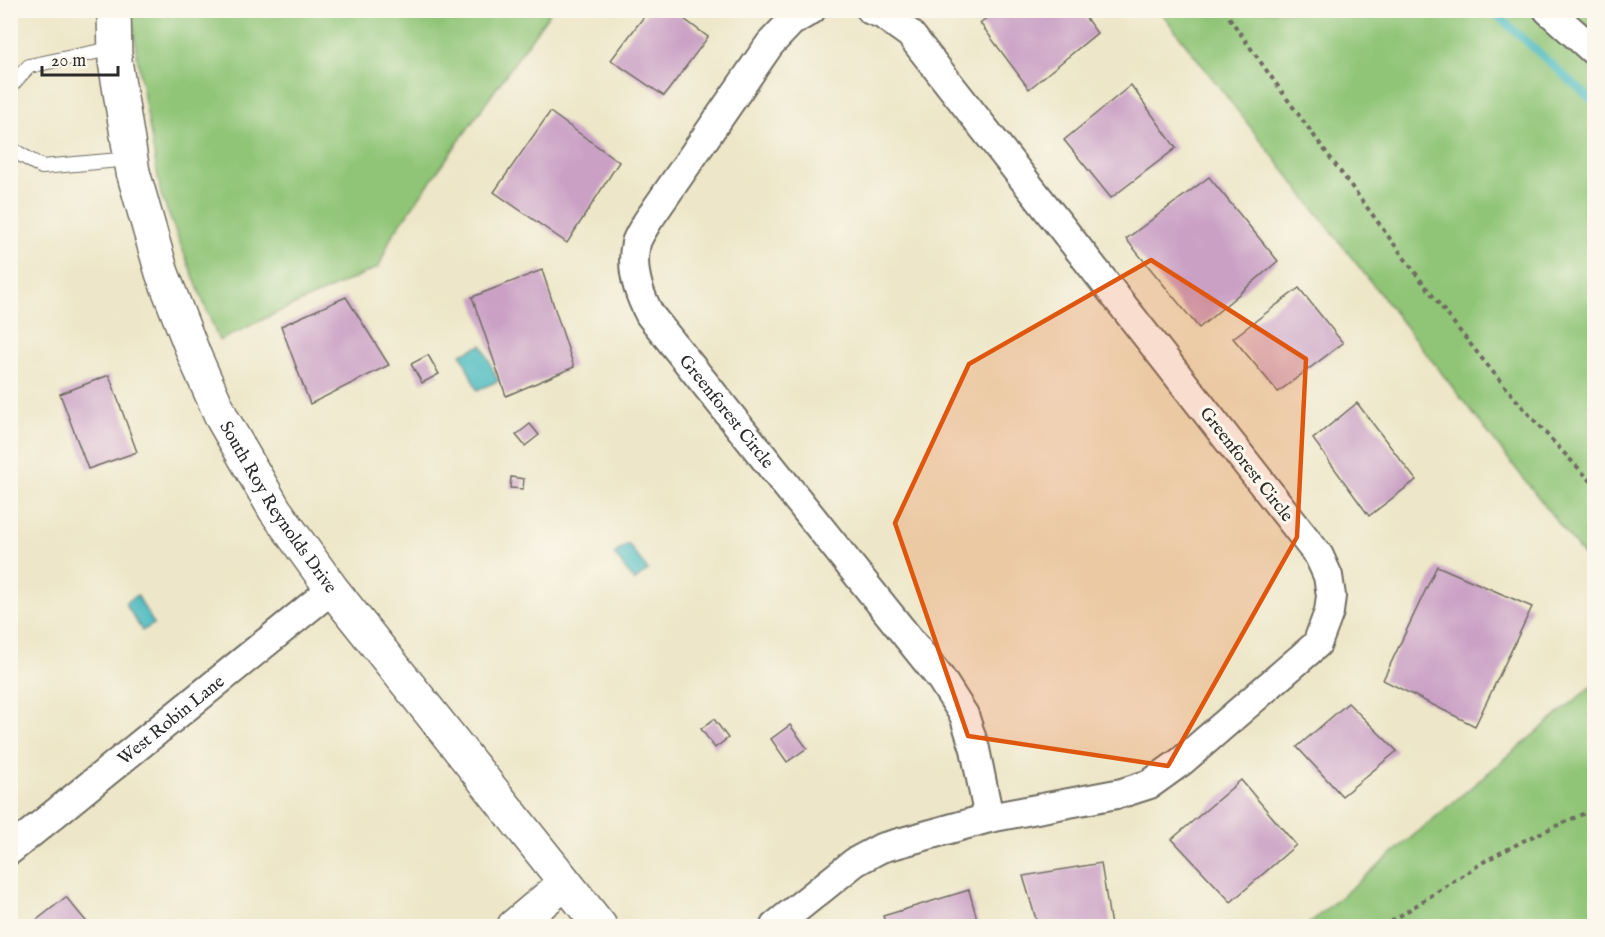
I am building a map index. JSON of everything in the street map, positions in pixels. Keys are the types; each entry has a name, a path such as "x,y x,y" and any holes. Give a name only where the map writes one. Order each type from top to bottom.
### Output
{"street":[{"name":"South Roy Reynolds Drive","path":"114,10 115,61 130,159 162,273 222,418 275,510 332,590 600,927"},
{"name":"Greenforest Circle","path":"811,10 791,22 770,44 647,222 636,242 634,268 639,294 650,315 941,679 964,715 975,749 989,818"},
{"name":"Greenforest Circle","path":"775,927 855,862 881,848 989,818 1122,793 1150,784 1182,761 1317,644 1329,612 1331,596 1328,576 1319,556 918,43 910,34 882,14 872,10"},
{"path":"1548,10 1594,51"},
{"name":"West Robin Lane","path":"10,850 332,590"},
{"path":"514,927 566,883"}],"lane":[{"path":"10,87 28,66 115,48"},
{"path":"10,145 11,149 42,167 130,159"}],"path":[{"path":"220,10 223,15 232,15 234,10"},
{"path":"1224,10 1270,77 1478,355 1535,422 1594,484"},
{"path":"1384,927 1485,861 1527,838 1594,809"}],"highlighted area":[{"path":"1151,260 1306,359 1297,537 1168,766 968,736 895,523 969,364"}],"green space":[{"path":"132,10 551,11 391,237 379,267 219,341 161,195 137,56"},
{"path":"1160,11 1594,11 1594,569"},
{"path":"1594,684 1594,926 1306,926"}],"water":[{"path":"482,345 498,381 477,390 461,354"},
{"path":"628,544 648,570 634,581 614,554"},
{"path":"137,595 154,624 142,631 125,603"}],"building":[{"path":"649,10 672,10 708,37 664,96 611,60"},
{"path":"997,10 1080,10 1097,33 1029,89 980,23"},
{"path":"1131,85 1176,148 1111,198 1064,140"},
{"path":"550,112 619,162 567,243 494,192"},
{"path":"1209,177 1278,261 1199,328 1126,239"},
{"path":"542,270 574,367 506,396 472,297"},
{"path":"1299,288 1343,343 1278,392 1233,338"},
{"path":"346,297 389,365 310,404 281,326"},
{"path":"428,355 439,374 422,383 411,364"},
{"path":"109,375 137,452 88,469 60,394"},
{"path":"1357,403 1416,480 1369,516 1313,439"},
{"path":"530,424 539,435 525,446 516,435"},
{"path":"511,477 524,479 523,489 510,488"},
{"path":"1437,566 1532,607 1475,726 1383,680"},
{"path":"1348,703 1397,751 1342,796 1297,747"},
{"path":"714,719 728,738 715,748 701,729"},
{"path":"790,725 807,748 787,762 771,739"},
{"path":"1241,780 1296,845 1231,902 1172,839"},
{"path":"1101,863 1111,926 1038,926 1023,876"},
{"path":"969,890 979,926 886,926 883,916"},
{"path":"66,897 90,926 29,926"}],"waterway":[{"path":"1491,10 1594,102"}]}
